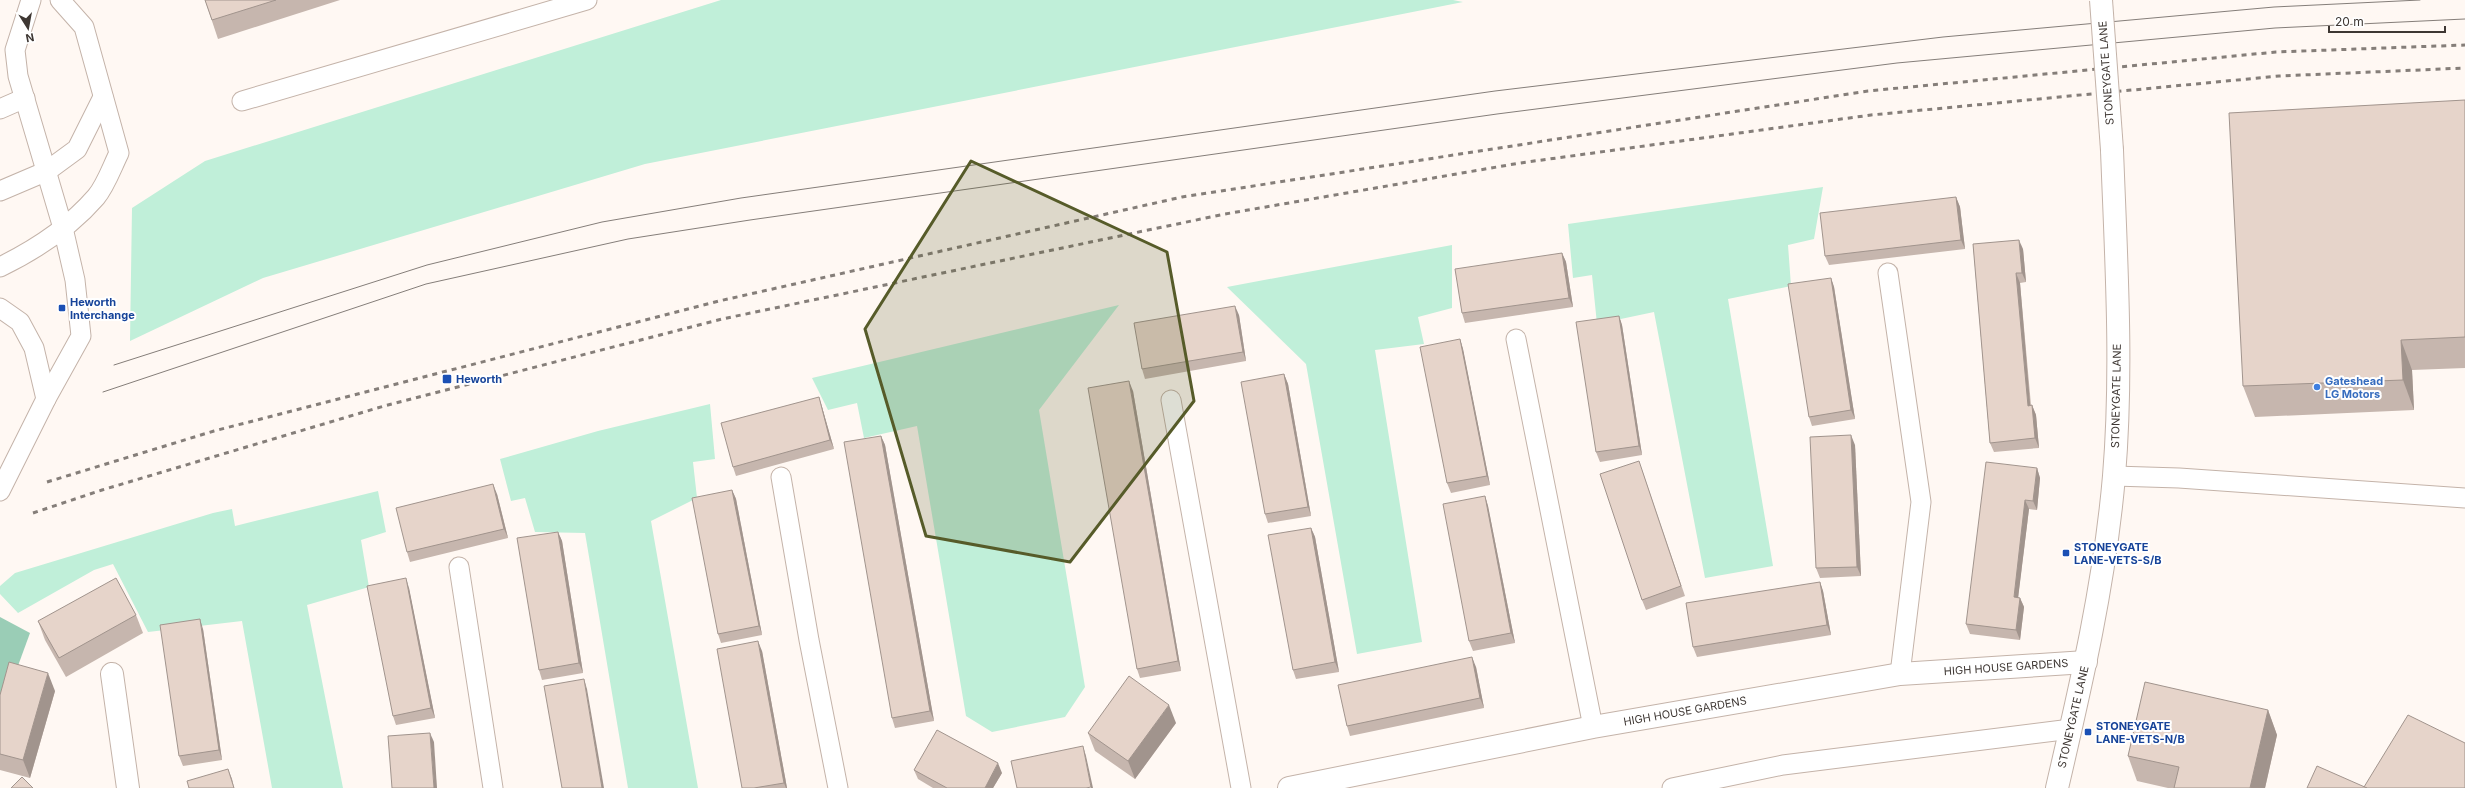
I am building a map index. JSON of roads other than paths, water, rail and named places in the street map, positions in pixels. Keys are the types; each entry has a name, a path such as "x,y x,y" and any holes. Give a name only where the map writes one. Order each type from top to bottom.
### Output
{"street":[{"name":"STONEYGATE LANE","path":"2057,788 2086,662 2103,573 2114,476 2118,363 2112,150 2101,0"},
{"name":"HIGH HOUSE GARDENS","path":"1289,788 1593,727 1900,674 2086,662"},
{"path":"112,674 128,788"}],"lane":[{"path":"0,491 46,399 81,336 75,280 63,228 18,76 15,50 31,0"},
{"path":"0,267 20,257 63,228 97,196 118,153 84,27 60,0"},
{"path":"242,101 587,0"},
{"path":"0,191 47,171 77,149 103,97"},
{"path":"0,109 25,98"},
{"path":"1888,273 1921,502 1900,674"},
{"path":"0,308 20,322 34,348 46,399"},
{"path":"1516,339 1593,727"},
{"path":"1171,400 1241,788"},
{"path":"2114,476 2179,478 2465,498"},
{"path":"781,477 809,640 838,788"},
{"path":"459,566 493,788"},
{"path":"1672,788 1783,765 2071,729"}],"tram line":[{"path":"114,365 427,265 602,222 741,198 1495,91 1943,37 2274,7 2420,0"},
{"path":"103,392 426,284 628,239 750,220 1497,114 1897,63 2275,28 2465,19"}],"railway":[{"path":"47,482 214,431 719,301 1182,197 1868,91 2276,52 2465,45"},
{"path":"33,513 102,490 384,406 722,319 1225,214 1520,163 1871,115 2279,76 2465,68"}],"place":[{"name":"Heworth Interchange","path":"62,308"},
{"name":"Heworth","path":"447,379"},
{"name":"Gateshead LG Motors","path":"2317,387"},
{"name":"STONEYGATE LANE-VETS-S/B","path":"2066,553"},
{"name":"STONEYGATE LANE-VETS-N/B","path":"2088,732"}]}
